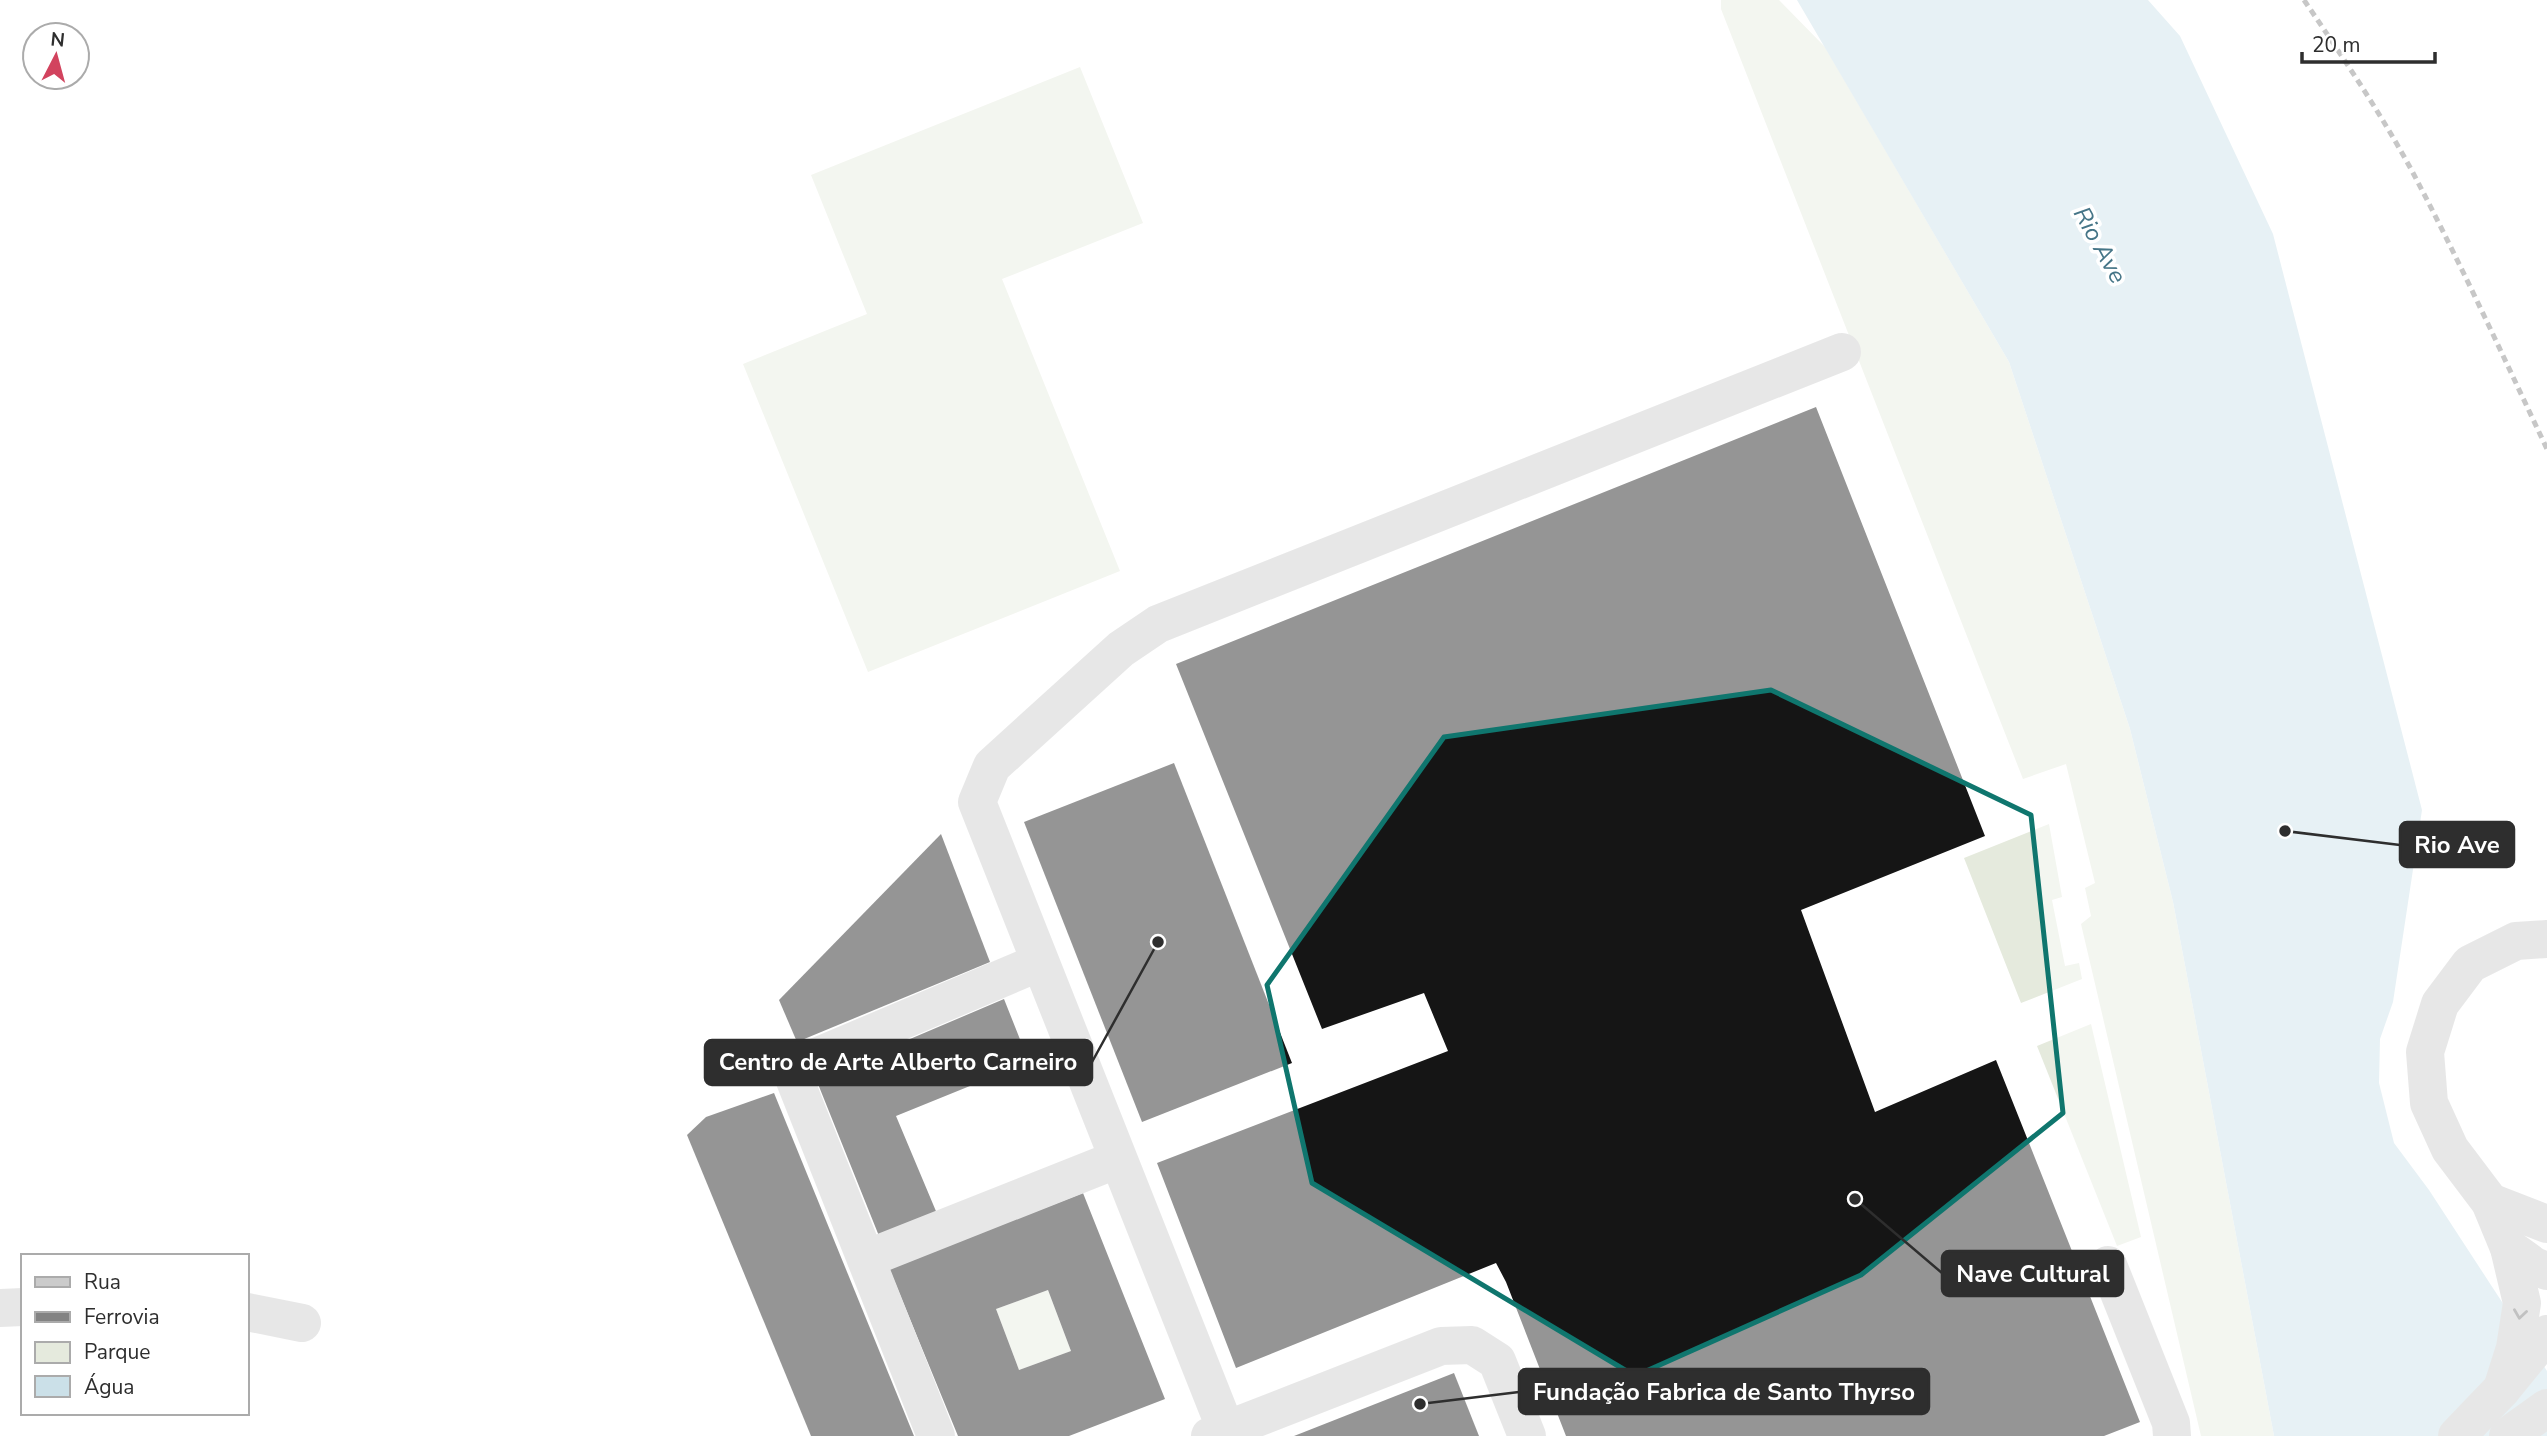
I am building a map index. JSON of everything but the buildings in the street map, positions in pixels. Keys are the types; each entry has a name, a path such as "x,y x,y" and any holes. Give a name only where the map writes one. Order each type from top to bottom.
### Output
{"street":[{"path":"1527,1436 1496,1361 1472,1345 1441,1346 1221,1434 1118,1159 977,802 992,766 1121,649 1158,624 1842,352"},
{"path":"2502,1389 2515,1348 2522,1303 2509,1248 2490,1202 2450,1149 2429,1103 2425,1052 2440,1004 2470,964 2516,941 2547,939"},
{"path":"936,1436 790,1068 1040,962"},
{"path":"866,1259 1118,1159"},
{"path":"2490,1202 2547,1224"},
{"path":"2509,1248 2534,1266 2547,1271"},
{"path":"2108,1265 2171,1423 2172,1436"},
{"path":"0,1308 21,1307"},
{"path":"248,1312 302,1323"},
{"path":"2457,1436 2502,1389 2547,1334"},
{"path":"2508,1436 2547,1408"}],"highlighted area":[{"path":"1771,690 2031,815 2063,1113 1861,1275 1635,1376 1312,1183 1267,985 1444,737"}],"green space":[{"path":"1721,0 1779,0 1825,47 2009,362 2130,729 2173,902 2274,1436 2201,1436 2081,924 2091,916 2085,888 2095,883 2066,764 2023,779 1721,9"},
{"path":"1080,67 1143,223 1002,279 1120,571 868,672 743,364 867,314 811,175"},
{"path":"2049,824 2062,897 2052,900 2065,966 2079,963 2082,979 2021,1003 1964,858"},
{"path":"2091,1024 2141,1237 2117,1246 2037,1046"},
{"path":"1048,1290 1071,1351 1019,1370 996,1309"}],"water":[{"path":"1797,0 2148,0 2180,36 2273,234 2422,810 2393,1002 2380,1039 2379,1083 2394,1143 2429,1190 2547,1371 2547,1436 2274,1436 2173,902 2130,729 2009,362"}],"railway":[{"path":"2304,0 2374,106 2412,171 2547,449"}],"place":[{"name":"Rio Ave","path":"2285,831"},
{"name":"Centro de Arte Alberto Carneiro","path":"1158,942"},
{"name":"Nave Cultural","path":"1855,1199"},
{"name":"Fundação Fabrica de Santo Thyrso","path":"1420,1404"}]}
